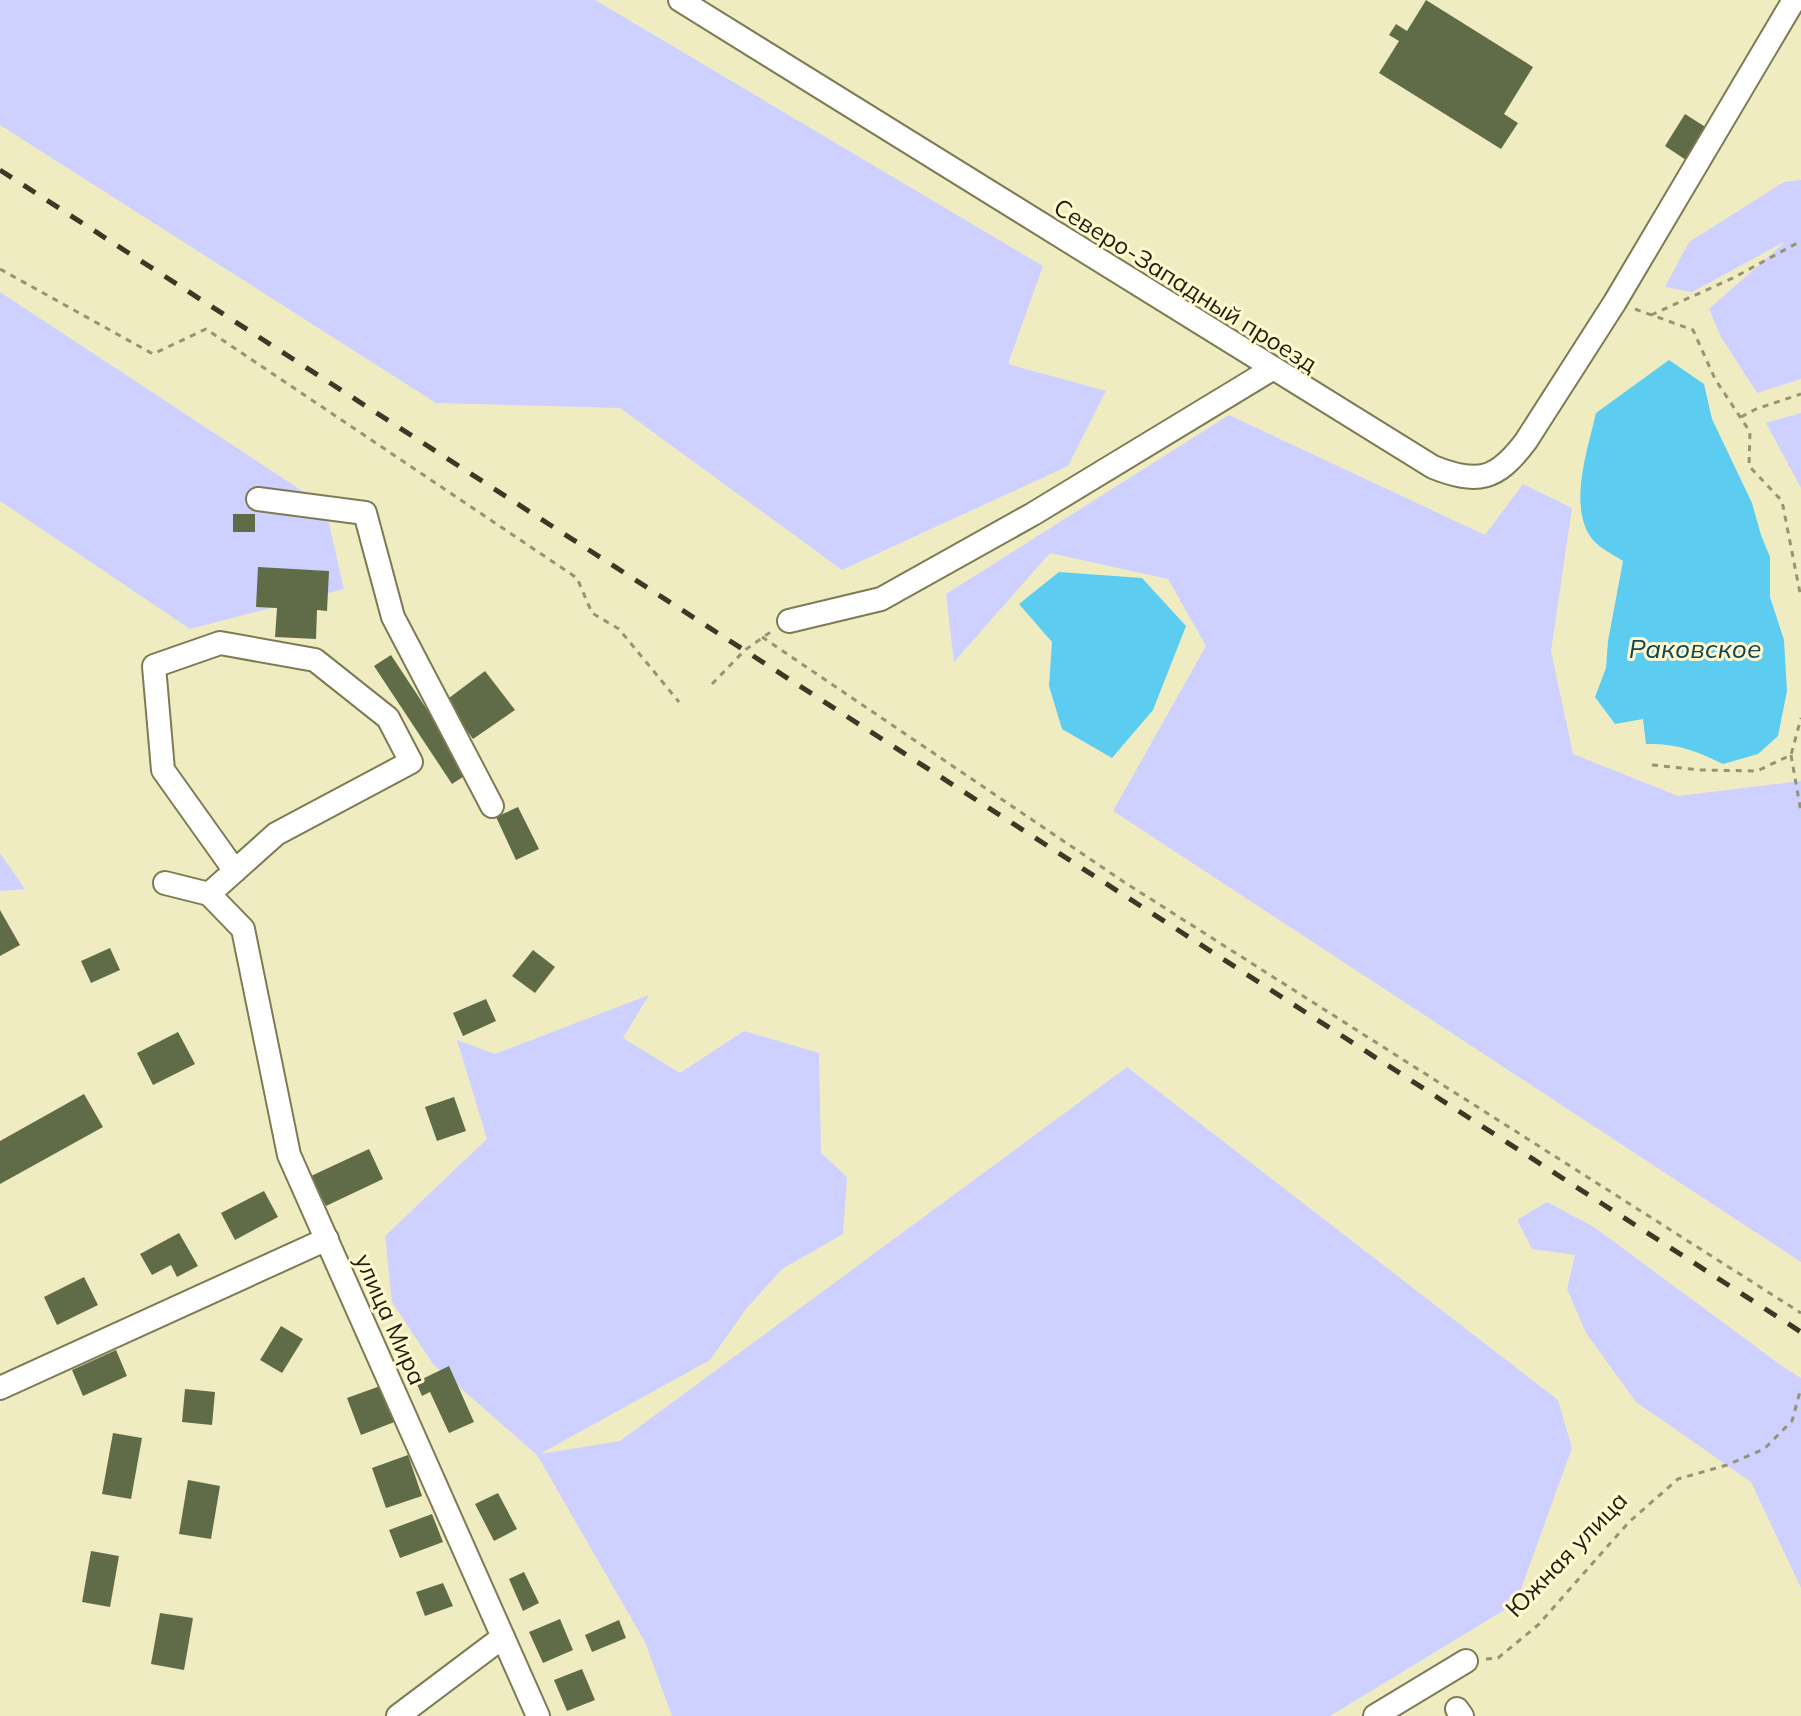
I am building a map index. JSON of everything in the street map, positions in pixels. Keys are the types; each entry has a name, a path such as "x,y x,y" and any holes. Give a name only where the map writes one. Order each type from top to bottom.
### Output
{"street":[{"name":"Северо-Западный проезд","path":"680,0 1433,467 1468,478 1497,473 1511,461 1615,302 1794,0"},
{"path":"789,621 881,599 1033,514 1272,369"},
{"path":"258,499 365,513 393,617 492,806"},
{"path":"165,883 209,894 235,871 276,834 411,762 388,718 315,660 220,643 154,666 163,770 235,871"},
{"name":"улица Мира","path":"209,894 243,929 289,1155 538,1716"},
{"path":"0,1388 327,1239"},
{"path":"398,1716 503,1637"},
{"path":"1375,1716 1466,1661"}],"path":[{"path":"1651,315 1733,278 1801,241"},
{"path":"0,269 153,354 206,329 577,578 592,613 619,629 679,702"},
{"path":"1615,302 1693,330 1715,379 1750,432 1749,466 1782,501 1801,598"},
{"path":"1741,417 1801,394"},
{"path":"712,684 745,650 789,621"},
{"path":"762,637 1124,882 1801,1313"},
{"path":"1801,718 1791,755 1801,812"},
{"path":"1652,765 1757,771 1791,755"},
{"name":"Южная улица","path":"1466,1661 1498,1658 1538,1625 1629,1522 1678,1479 1727,1465 1764,1449 1792,1421 1801,1388"}],"shaded area":[{"path":"0,0 595,0 1043,266 1008,364 1106,391 1068,466 842,570 620,408 436,403 0,125"},
{"path":"1801,180 1801,379 1757,393 1721,337 1709,309 1786,241 1692,292 1665,287 1689,242 1784,182"},
{"path":"0,292 325,506 344,589 190,629 0,501"},
{"path":"1801,413 1801,488 1766,423"},
{"path":"1229,415 1485,535 1523,484 1572,508 1551,651 1573,754 1678,796 1801,781 1801,1262 1113,811 1206,646 1168,579 1050,553 954,662 946,594"},
{"path":"0,853 25,889 0,891"},
{"path":"649,995 623,1038 680,1073 744,1031 819,1053 821,1153 847,1177 843,1234 782,1269 746,1309 710,1360 540,1454 620,1441 1127,1067 1558,1400 1572,1448 1516,1603 1330,1716 672,1716 645,1642 537,1455 433,1364 392,1302 385,1236 487,1139 457,1040 495,1054"},
{"path":"1547,1202 1594,1227 1801,1378 1801,1588 1751,1482 1636,1402 1586,1333 1567,1289 1575,1255 1532,1249 1517,1220"}],"water":[{"name":"Раковское","path":"1669,360 1704,384 1712,419 1752,503 1770,557 1770,597 1784,640 1787,691 1778,736 1758,754 1723,764 1686,749 1646,744 1643,719 1615,724 1595,697 1606,668 1623,561 1596,543 1585,527 1580,495 1585,461 1596,413"},
{"path":"1059,572 1142,578 1186,626 1153,710 1112,758 1062,729 1049,686 1052,642 1019,604"}],"building":[{"path":"1426,0 1533,67 1504,114 1518,123 1501,149 1379,73 1399,41 1389,35 1396,24 1407,31"},
{"path":"1685,114 1707,128 1686,160 1665,146"},
{"path":"233,514 255,514 255,532 233,532"},
{"path":"258,567 329,571 327,611 317,610 316,639 275,637 277,608 256,607"},
{"path":"391,655 469,773 452,784 374,666"},
{"path":"485,671 515,710 473,739 445,701"},
{"path":"518,807 539,849 516,860 496,817"},
{"path":"0,910 20,945 0,956"},
{"path":"110,948 120,970 91,983 81,961"},
{"path":"533,950 555,967 535,993 512,976"},
{"path":"486,999 496,1021 463,1036 453,1013"},
{"path":"178,1032 195,1064 153,1085 137,1053"},
{"path":"84,1094 103,1127 0,1184 0,1141"},
{"path":"454,1097 466,1131 437,1141 425,1107"},
{"path":"369,1149 383,1179 326,1206 311,1176"},
{"path":"264,1191 278,1217 235,1240 221,1213"},
{"path":"179,1233 198,1266 177,1277 171,1265 152,1275 140,1254"},
{"path":"84,1277 98,1305 57,1325 44,1297"},
{"path":"281,1326 303,1339 282,1373 260,1360"},
{"path":"116,1350 127,1376 83,1396 72,1370"},
{"path":"449,1366 474,1422 449,1433 430,1392 422,1396 416,1382"},
{"path":"383,1385 397,1421 361,1435 347,1398"},
{"path":"185,1389 215,1392 212,1425 182,1422"},
{"path":"113,1433 142,1438 131,1499 102,1494"},
{"path":"408,1455 422,1496 386,1508 372,1468"},
{"path":"188,1480 220,1486 211,1539 179,1534"},
{"path":"498,1493 517,1529 494,1541 475,1504"},
{"path":"432,1514 443,1542 400,1558 389,1530"},
{"path":"91,1551 119,1556 110,1607 82,1602"},
{"path":"524,1572 539,1603 523,1611 509,1579"},
{"path":"443,1583 453,1606 425,1616 416,1592"},
{"path":"160,1613 193,1618 184,1670 151,1664"},
{"path":"560,1619 573,1650 543,1663 529,1632"},
{"path":"619,1620 626,1638 592,1652 585,1635"},
{"path":"582,1669 595,1700 567,1711 554,1680"}],"railway":[{"path":"0,170 1801,1332"}]}
